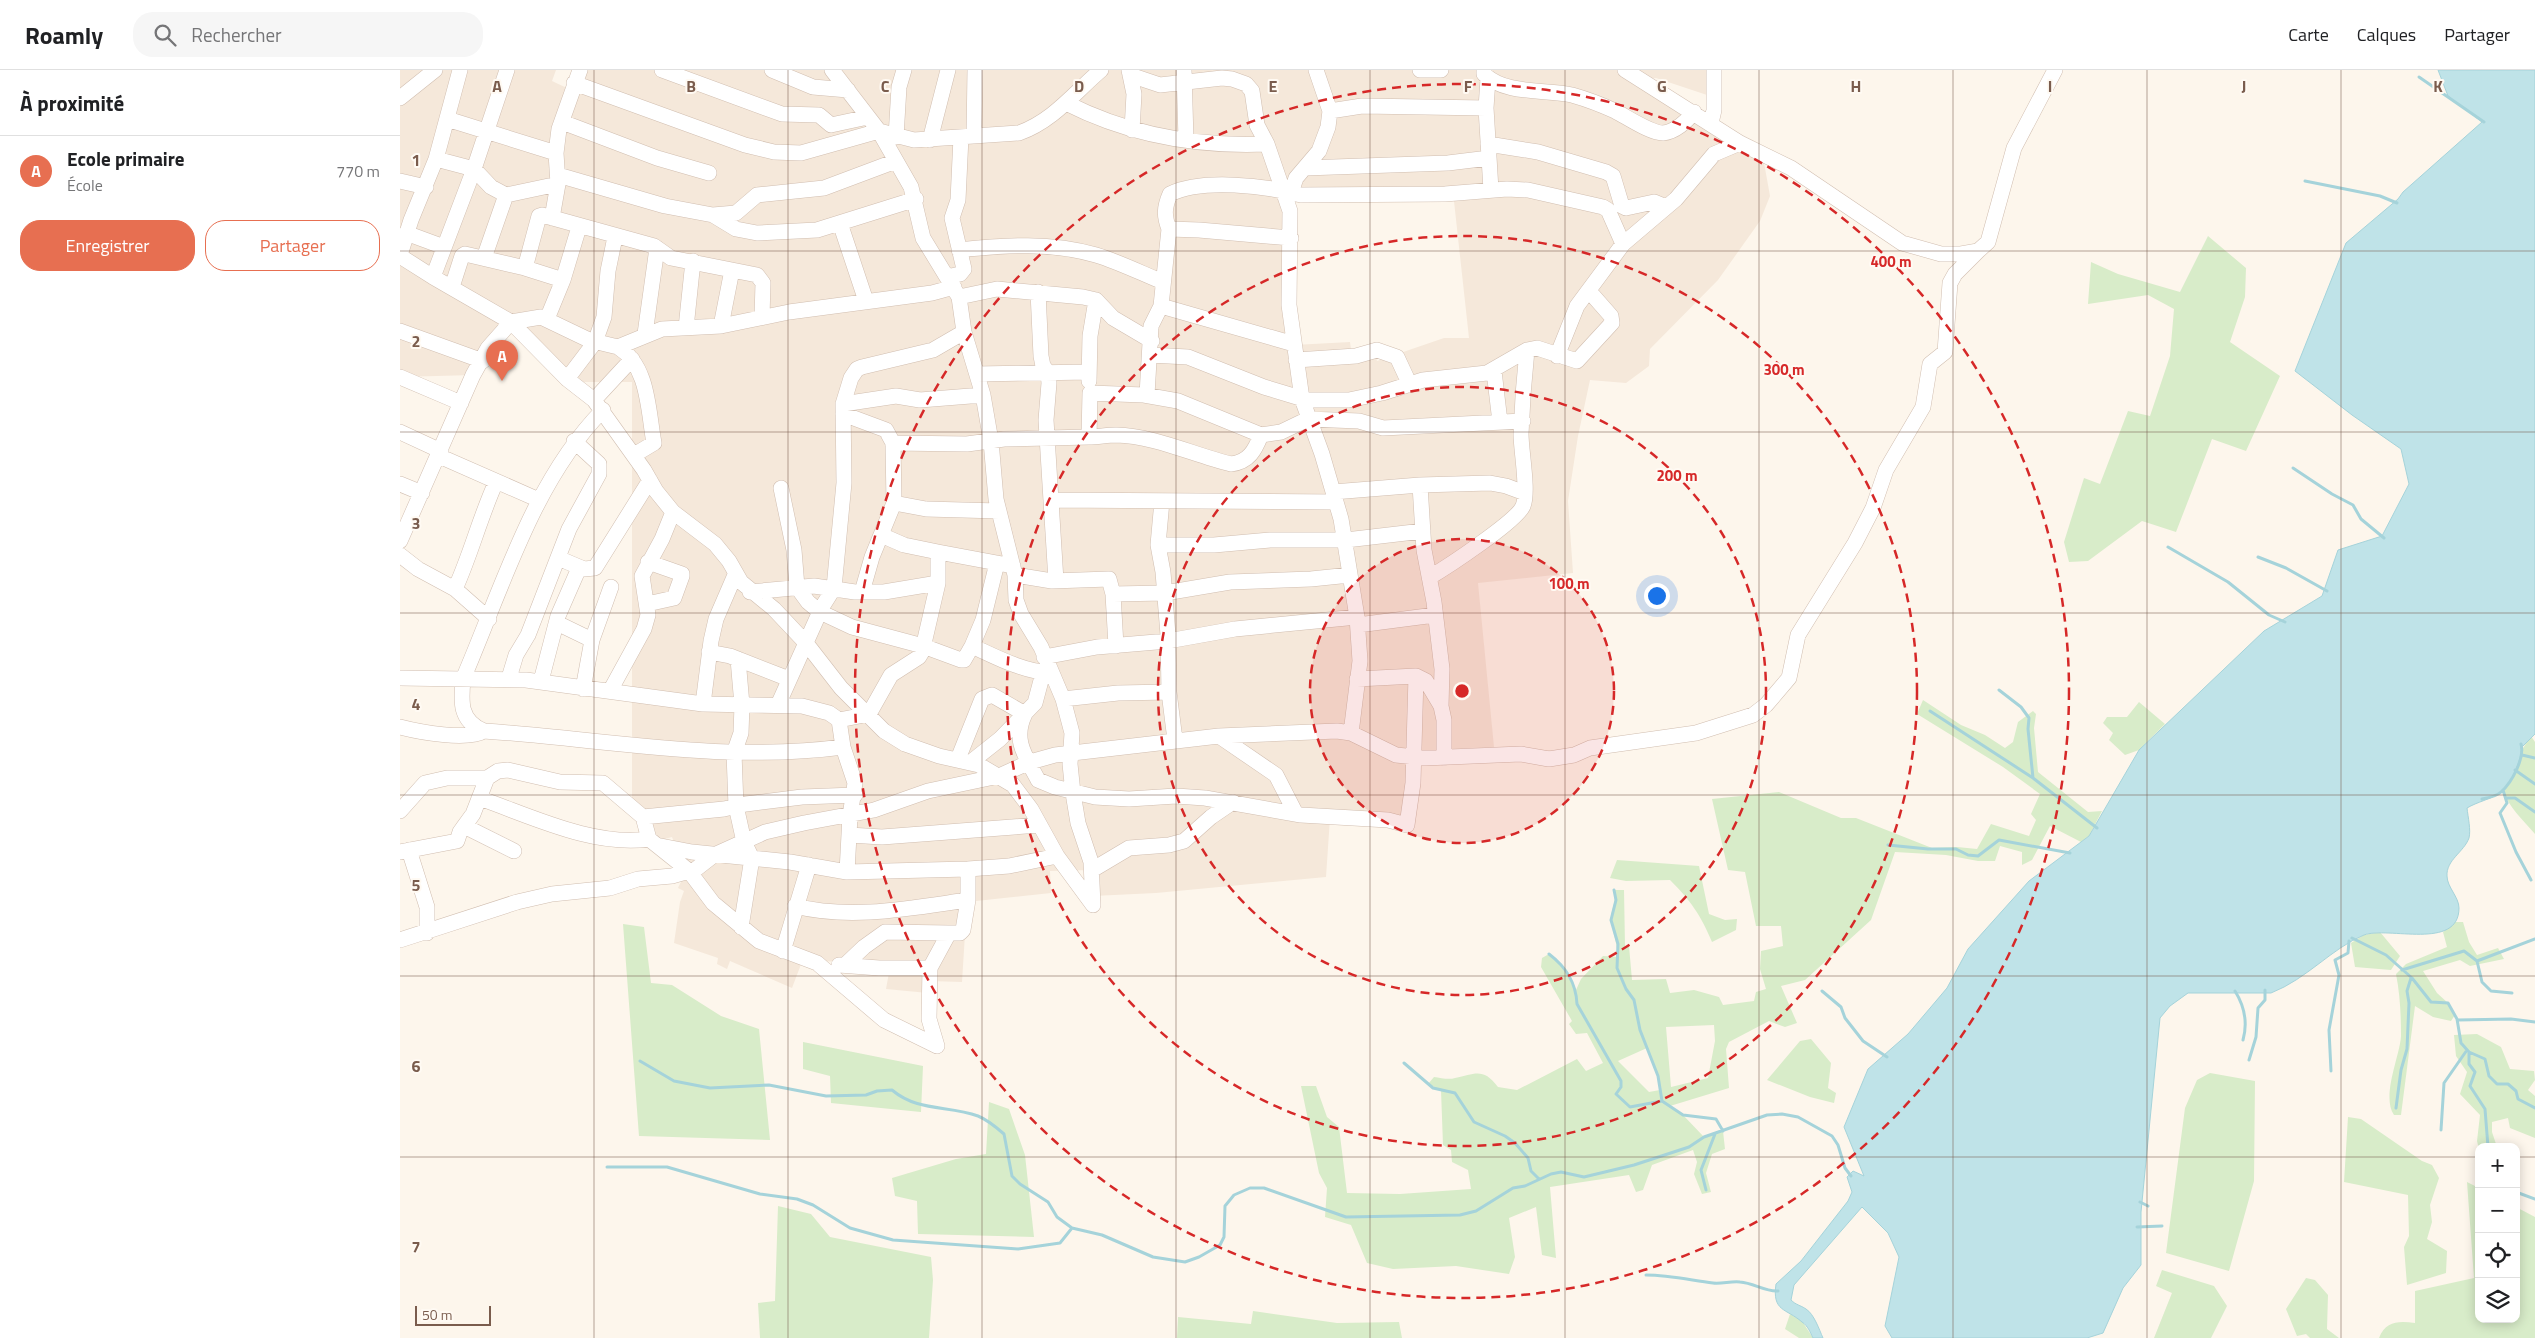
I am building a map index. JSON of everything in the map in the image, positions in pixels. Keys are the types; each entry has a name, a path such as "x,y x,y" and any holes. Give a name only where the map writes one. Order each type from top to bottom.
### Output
{"street":[{"path":"401,102 436,70"},
{"path":"460,70 436,159 406,233 400,255 432,277 511,322 567,379 598,405 634,455 656,491 673,512 715,544 729,561 735,575 750,592 774,609 806,643 841,688 884,731 899,741 939,756 965,761 999,776 1013,785 1020,792 1057,856 1093,905 1092,870 1078,823 1072,792 1071,753 1073,739 1063,699 1047,673 1044,657 1018,605 1014,571 999,511 991,441 983,395 964,332 954,287 923,238 916,199 896,161 879,131 832,70"},
{"path":"432,277 474,169 507,70"},
{"path":"662,70 788,116 819,115 830,125 868,117"},
{"path":"772,70 813,87 848,90"},
{"path":"896,137 899,86 904,70"},
{"path":"930,140 948,70"},
{"path":"954,287 963,272 952,218 958,200 975,70"},
{"path":"552,218 558,179 556,153 562,122 577,76 732,141 774,152 809,151 879,131 896,137 930,140 1019,133 1034,128 1054,114 1101,70"},
{"path":"1287,191 1319,151 1328,127 1330,111 1316,70"},
{"path":"1420,70 1441,70"},
{"path":"1625,70 1694,112 1740,143 1791,168 1902,243 1941,254 1978,251"},
{"path":"1711,123 1714,110 1714,70"},
{"path":"400,940 427,933 517,902 552,894 610,888 638,879 672,876 696,869 714,856 765,832 796,824 850,816 874,810 928,791 999,776 1030,762 1055,755 1220,736 1337,730 1351,733 1396,755 1414,758 1521,754 1549,759 1574,755 1590,748 1696,733 1753,715 1761,710 1789,678 1798,635 1855,542 1873,508 1886,470 1924,407 1928,368 1945,352 1950,283 1955,274 1988,242 2014,148 2055,70"},
{"path":"1129,72 1134,94 1132,130"},
{"path":"1129,72 1160,85 1184,77 1232,79 1246,84 1252,91 1257,125 1268,144 1287,191 1291,238 1289,305 1302,399 1322,454 1346,540 1357,621 1360,648 1351,733"},
{"path":"1491,190 1486,74 1539,93 1571,95 1612,110 1656,132 1666,133 1672,130 1685,122 1694,112"},
{"path":"1184,77 1186,140"},
{"path":"1066,103 1089,115 1132,130 1186,140 1246,145 1268,144"},
{"path":"1330,111 1362,106 1486,108"},
{"path":"447,119 556,153"},
{"path":"562,122 657,158 709,174"},
{"path":"1557,356 1577,306 1623,244 1681,194 1714,154 1740,143"},
{"path":"1306,168 1382,164 1430,164 1488,151 1538,152 1606,172 1613,176 1622,206 1626,208 1654,202 1666,207"},
{"path":"436,159 474,169 491,187 506,195 558,179 665,206 713,215 736,213 757,195 824,188 896,161"},
{"path":"400,181 426,187"},
{"path":"1147,396 1151,326 1161,306 1169,229 1164,207 1170,194 1181,189 1215,186 1287,191 1301,195 1445,194 1491,190 1528,190 1603,206 1608,210 1623,244"},
{"path":"484,258 506,195"},
{"path":"713,215 736,229 757,233 817,230 916,199"},
{"path":"526,268 539,216 542,215 657,248 671,258 757,274 762,280 762,317"},
{"path":"840,223 866,301"},
{"path":"547,319 563,280 579,226"},
{"path":"1169,229 1291,238"},
{"path":"406,233 444,246"},
{"path":"567,379 596,342 604,316 608,271 615,237"},
{"path":"959,250 1020,245 1067,249 1096,255 1164,282"},
{"path":"645,334 657,248"},
{"path":"452,287 462,256 465,254 526,268 563,280"},
{"path":"686,328 693,261"},
{"path":"721,326 732,270"},
{"path":"618,347 645,334 662,329 721,326 762,317 932,293 954,287 997,289 1077,296 1096,300 1113,318 1151,348 1188,358 1302,399 1349,400 1436,377 1476,375 1494,371 1527,350 1537,348 1577,361 1612,323 1611,316 1588,291"},
{"path":"1038,292 1041,356 1043,366 1048,372 1049,392 1046,420 1056,581"},
{"path":"1089,437 1090,336 1096,300"},
{"path":"1161,306 1294,344"},
{"path":"400,541 474,375 483,361 488,348 511,322 534,317 547,319 596,342 618,347 632,359 642,378 654,443 634,455"},
{"path":"400,331 483,361"},
{"path":"778,705 820,612 834,588 844,483 843,409 851,378 857,369 933,350 964,332"},
{"path":"1296,360 1356,356 1377,350 1397,358 1410,384"},
{"path":"1430,577 1510,522 1524,505 1521,436 1527,350"},
{"path":"632,359 574,441 539,500 463,678 462,710 471,724 484,730 670,750 734,753 798,752 843,746"},
{"path":"1494,371 1500,422"},
{"path":"977,374 1089,372"},
{"path":"400,377 461,403"},
{"path":"1090,393 1147,396 1178,401 1261,435 1281,432 1308,419 1354,421 1383,428 1523,421"},
{"path":"843,409 896,396 920,400 983,395"},
{"path":"843,409 886,430 893,443 894,503 862,592"},
{"path":"400,432 496,482 539,500"},
{"path":"893,443 967,444 991,441 1048,440 1114,435 1168,444 1232,464 1241,463 1254,453 1261,435"},
{"path":"509,678 516,655 523,643 569,529 600,471 599,464 574,441"},
{"path":"558,558 580,568 591,570 598,566 650,480"},
{"path":"455,589 476,538 485,506 496,482"},
{"path":"1052,500 1334,497 1420,485 1490,483 1525,494"},
{"path":"400,484 422,493"},
{"path":"1420,485 1424,550 1430,577 1442,669 1441,706 1444,720 1444,758"},
{"path":"780,488 794,550 796,587 820,612 852,627 924,646 962,660 972,646 983,620 997,563"},
{"path":"1162,500 1158,545 1165,593 1169,692 1175,740"},
{"path":"894,503 926,509 999,511"},
{"path":"610,691 644,630 648,615 642,576 662,539 673,512"},
{"path":"1158,545 1237,544 1270,540 1346,540 1423,531"},
{"path":"881,535 904,544 997,563 1014,571 1056,581 1106,578 1111,581 1113,594 1116,646"},
{"path":"400,678 509,678 703,704 778,705 813,708 828,713 839,720 869,714 891,676 919,657 924,646 938,583 938,552"},
{"path":"400,555 424,573 455,589 489,619"},
{"path":"647,604 674,598 682,576 682,574 648,562"},
{"path":"541,681 557,623 580,568"},
{"path":"703,704 709,652 716,619 735,575"},
{"path":"1113,594 1165,593 1230,582 1311,580 1350,575"},
{"path":"750,592 796,587 884,592 938,583"},
{"path":"583,689 592,640 611,587"},
{"path":"1044,657 1116,646 1168,641 1235,629 1435,614"},
{"path":"557,623 592,640"},
{"path":"523,643 549,654"},
{"path":"972,646 1000,659 1047,673"},
{"path":"709,652 738,659 789,679"},
{"path":"738,659 742,705 741,733 734,753 736,806 744,842 752,858 741,927"},
{"path":"965,761 1000,739 1025,714 1037,699 1047,673"},
{"path":"1357,679 1416,676 1426,681 1441,706"},
{"path":"1025,714 1020,724 1018,737 1038,780 1072,792 1095,797 1176,796 1233,802 1296,814 1388,820 1408,825 1412,802 1416,676"},
{"path":"1063,699 1118,693 1169,692"},
{"path":"965,761 982,699 992,695 1025,714"},
{"path":"839,720 843,746 856,783 850,816 847,872"},
{"path":"400,728 435,733 473,735 484,730"},
{"path":"1220,736 1276,775 1296,814"},
{"path":"400,810 425,783 447,778 487,778 498,771 508,770 567,783 603,783 643,816 652,842 689,871 713,903 764,944 818,963 930,968"},
{"path":"427,933 427,907 404,851 457,842 464,826 473,814 487,778"},
{"path":"643,816 706,811 802,797 855,795"},
{"path":"479,798 579,833 616,841 652,842 714,856 752,858 847,872 1009,866 1057,856"},
{"path":"1092,870 1129,848 1169,845 1184,841 1211,817 1233,802"},
{"path":"849,836 882,837 1039,825"},
{"path":"464,826 514,851"},
{"path":"783,951 795,906 809,865"},
{"path":"845,965 864,947 885,932 949,933 962,931 968,900 968,869"},
{"path":"795,906 834,913 887,910 968,900"},
{"path":"818,963 884,1020 938,1046 929,1019 930,968 949,933"}],"shaded area":[{"path":"400,70 556,70 552,81 569,89 576,70 1710,70 1710,96 1656,78 1639,80 1763,157 1770,196 1760,221 1718,280 1650,349 1649,366 1626,383 1590,380 1578,436 1568,501 1573,573 1478,583 1494,747 1445,749 1415,759 1406,826 1330,818 1326,877 1156,893 1093,896 1091,870 1050,871 1051,893 967,902 962,982 929,981 928,993 886,989 890,967 803,959 792,988 730,961 727,969 717,964 718,958 674,943 680,902 684,891 678,888 686,871 672,837 639,846 638,824 632,812 632,382 563,382 510,325 473,375 400,377","holes":["1453,192 1469,338 1444,338 1377,361 1374,352 1352,357 1350,342 1294,345 1294,198"]}],"green space":[{"path":"2208,236 2246,268 2245,297 2230,342 2280,376 2246,451 2212,439 2176,532 2142,521 2088,561 2069,562 2064,542 2084,478 2100,484 2128,411 2150,416 2170,356 2174,309 2148,295 2088,304 2091,262 2118,274 2180,292"},
{"path":"1923,700 1961,725 1985,735 2005,748 2013,742 2018,722 2033,711 2036,714 2034,728 2038,772 2088,812 2102,811 2089,836 2081,842 2050,826 2032,860 2022,865 2022,852 2000,846 1995,861 1978,861 1946,855 1895,852 1871,920 1805,980 1781,986 1797,1023 1785,1027 1769,1021 1729,1042 1726,1049 1729,1088 1670,1106 1683,1115 1704,1137 1723,1131 1725,1149 1712,1154 1706,1173 1711,1192 1702,1194 1694,1174 1697,1162 1693,1150 1652,1165 1643,1190 1636,1192 1629,1175 1550,1187 1556,1258 1542,1255 1536,1207 1509,1218 1515,1257 1509,1274 1456,1266 1393,1269 1367,1263 1351,1225 1325,1217 1327,1188 1319,1173 1301,1086 1316,1086 1327,1117 1339,1127 1347,1193 1400,1194 1471,1189 1468,1170 1452,1162 1451,1150 1443,1145 1441,1090 1428,1084 1434,1077 1450,1079 1483,1074 1498,1087 1517,1090 1577,1059 1586,1071 1603,1063 1587,1033 1576,1034 1569,1024 1572,1021 1541,967 1542,958 1549,954 1565,970 1576,990 1581,979 1603,956 1617,957 1611,921 1615,899 1614,890 1624,890 1625,946 1629,946 1632,980 1666,979 1670,993 1694,990 1719,997 1723,1005 1754,1001 1756,992 1766,989 1760,969 1761,951 1783,946 1781,926 1756,926 1745,872 1728,870 1712,799 1779,792 1841,818 1856,818 1932,848 1957,847 1977,849 1991,824 2029,836 2036,820 2031,814 2040,794 2003,767 1917,714","holes":["1714,1025 1715,1041 1708,1078 1671,1087 1666,1027","1647,1048 1658,1076 1660,1090 1649,1092 1618,1061"]},
{"path":"2139,702 2165,724 2139,750 2125,755 2109,740 2113,733 2103,723 2107,717 2127,717"},
{"path":"2531,736 2535,742 2535,834 2512,807 2503,789"},
{"path":"1617,860 1699,866 1709,914 1725,920 1737,919 1736,930 1712,942 1694,908 1670,880 1626,881 1610,878"},
{"path":"2454,922 2463,922 2469,942 2477,955 2498,948 2504,959 2470,966 2460,960 2423,971 2437,993 2448,1003 2455,1015 2451,1021 2433,1017 2415,1006 2401,1115 2394,1115 2389,1097 2401,1036 2396,974 2406,964 2447,947 2443,932"},
{"path":"623,924 644,927 651,983 672,985 721,1016 759,1029 770,1140 639,1136"},
{"path":"2380,932 2400,956 2391,970 2355,967 2351,943 2364,935"},
{"path":"2477,1034 2501,1047 2510,1069 2534,1071 2535,1080 2528,1090 2535,1096 2535,1138 2510,1128 2508,1118 2492,1122 2492,1132 2496,1143 2478,1143 2480,1115 2460,1094 2467,1072 2456,1056 2454,1035"},
{"path":"1811,1039 1831,1063 1828,1088 1836,1093 1834,1103 1810,1097 1767,1080 1800,1041"},
{"path":"803,1042 923,1066 921,1112 831,1103 830,1076 803,1069"},
{"path":"2210,1073 2255,1081 2254,1181 2229,1271 2166,1253 2185,1108 2197,1080"},
{"path":"989,1102 1009,1109 1025,1155 1034,1237 918,1234 917,1201 895,1196 892,1178 956,1159 986,1154"},
{"path":"2348,1117 2361,1119 2422,1161 2432,1165 2439,1178 2430,1205 2432,1222 2427,1239 2447,1251 2446,1273 2407,1285 2404,1247 2409,1236 2408,1195 2344,1182"},
{"path":"2467,1182 2475,1186 2475,1323 2520,1323 2520,1209 2535,1217 2535,1338 2379,1338 2385,1328 2393,1323 2415,1323 2415,1291 2474,1278"},
{"path":"778,1206 811,1214 830,1237 931,1257 933,1280 929,1338 760,1338 758,1303 775,1301"},
{"path":"2162,1270 2214,1286 2227,1306 2211,1338 2154,1338 2172,1293 2156,1286"},
{"path":"2306,1278 2315,1280 2328,1295 2327,1329 2339,1338 2310,1338 2306,1334 2297,1336 2286,1309"},
{"path":"1253,1311 1337,1323 1399,1322 1402,1338 1177,1338 1178,1317 1251,1324"},
{"path":"1790,1314 1802,1321 1813,1338 1799,1338 1785,1329"}],"water":[{"path":"2438,70 2535,70 2535,734 2522,747 2515,771 2504,789 2500,793 2467,808 2470,827 2469,838 2447,870 2449,884 2459,908 2456,921 2448,929 2435,933 2375,933 2364,935 2341,948 2296,980 2271,993 2188,993 2170,1006 2160,1018 2141,1212 2141,1265 2123,1288 2103,1333 2087,1338 1892,1338 1885,1326 1899,1257 1888,1233 1862,1207 1794,1285 1791,1300 1811,1314 1823,1338 1813,1338 1809,1329 1804,1324 1778,1305 1775,1293 1776,1284 1801,1261 1848,1201 1852,1192 1847,1177 1853,1171 1864,1176 1844,1127 1868,1069 1908,1034 1947,988 1968,949 2029,881 2089,836 2139,750 2264,631 2322,596 2338,550 2382,536 2409,484 2401,449 2352,415 2295,371 2346,243 2398,199 2403,192 2482,122 2448,96"}],"waterway":[{"path":"2419,77 2484,122"},
{"path":"2305,181 2380,196 2397,203"},
{"path":"2293,468 2332,494 2353,505 2361,519 2384,538"},
{"path":"2168,547 2228,582 2269,615 2285,622"},
{"path":"2258,557 2286,568 2327,591"},
{"path":"1999,690 2021,707 2029,718 2028,729 2033,778"},
{"path":"1930,711 2033,778 2097,828"},
{"path":"2482,799 2492,797 2505,788 2517,770 2522,750 2521,744"},
{"path":"2522,755 2535,758"},
{"path":"2515,770 2535,784"},
{"path":"2503,790 2507,803 2500,813 2516,852 2531,880"},
{"path":"2506,798 2515,798 2535,812"},
{"path":"1888,845 1928,849 1956,849 1968,855 1978,856 1999,840 2070,853"},
{"path":"1614,890 1616,900 1611,920 1618,944 1617,968 1626,989 1634,1000 1640,1030 1658,1076 1662,1101 1683,1115 1716,1119 1723,1131"},
{"path":"2352,938 2386,955 2412,978 2431,1002 2448,1003 2457,1019 2461,1043 2469,1052 2469,1064 2475,1072 2470,1086 2485,1109 2488,1143"},
{"path":"2402,970 2464,951 2477,961 2535,939"},
{"path":"2331,1071 2329,1030 2339,975 2335,960 2348,953 2349,941"},
{"path":"1549,954 1569,976 1575,989 1577,1004 1621,1081 1621,1087 1616,1094 1630,1107 1662,1101"},
{"path":"2477,961 2482,982 2491,991 2512,993"},
{"path":"2396,1108 2401,1070 2407,1049 2409,1003 2407,991 2411,978"},
{"path":"2249,1060 2256,1037 2258,1008 2265,1000 2265,990"},
{"path":"1822,991 1841,1007 1845,1018 1863,1041 1887,1057"},
{"path":"2235,991 2245,1015 2243,1040"},
{"path":"2458,1020 2511,1019 2535,1022"},
{"path":"2441,1130 2444,1083 2467,1050"},
{"path":"2469,1052 2485,1059 2489,1076 2497,1084 2508,1084 2516,1091 2518,1099 2535,1108"},
{"path":"640,1061 674,1081 710,1088 769,1085 826,1096 866,1095 877,1091 892,1090 912,1102 978,1116 1004,1134 1012,1176 1020,1184 1048,1202 1057,1217 1072,1228 1102,1235 1153,1257 1185,1262 1199,1257 1220,1245 1224,1237 1225,1206 1234,1195 1250,1188 1264,1188 1346,1217 1460,1215 1476,1211 1513,1188 1525,1186 1551,1174 1561,1172 1584,1177 1634,1165 1689,1147 1704,1137 1767,1115 1782,1114 1798,1117 1832,1136 1838,1145 1845,1168 1851,1176"},
{"path":"1404,1063 1433,1088 1455,1093 1474,1122 1505,1136 1515,1143 1528,1158 1531,1171 1539,1179"},
{"path":"1706,1190 1701,1170 1715,1134"},
{"path":"607,1167 667,1167 760,1194 797,1199 813,1205 850,1228 893,1240 1018,1249 1060,1243 1072,1228"},
{"path":"2520,1193 2535,1199"},
{"path":"2140,1202 2148,1206"},
{"path":"2137,1227 2162,1226"},
{"path":"1646,1275 1713,1283 1740,1282 1778,1291"}],"place":[{"name":"Ecole primaire","path":"502,381"}]}
